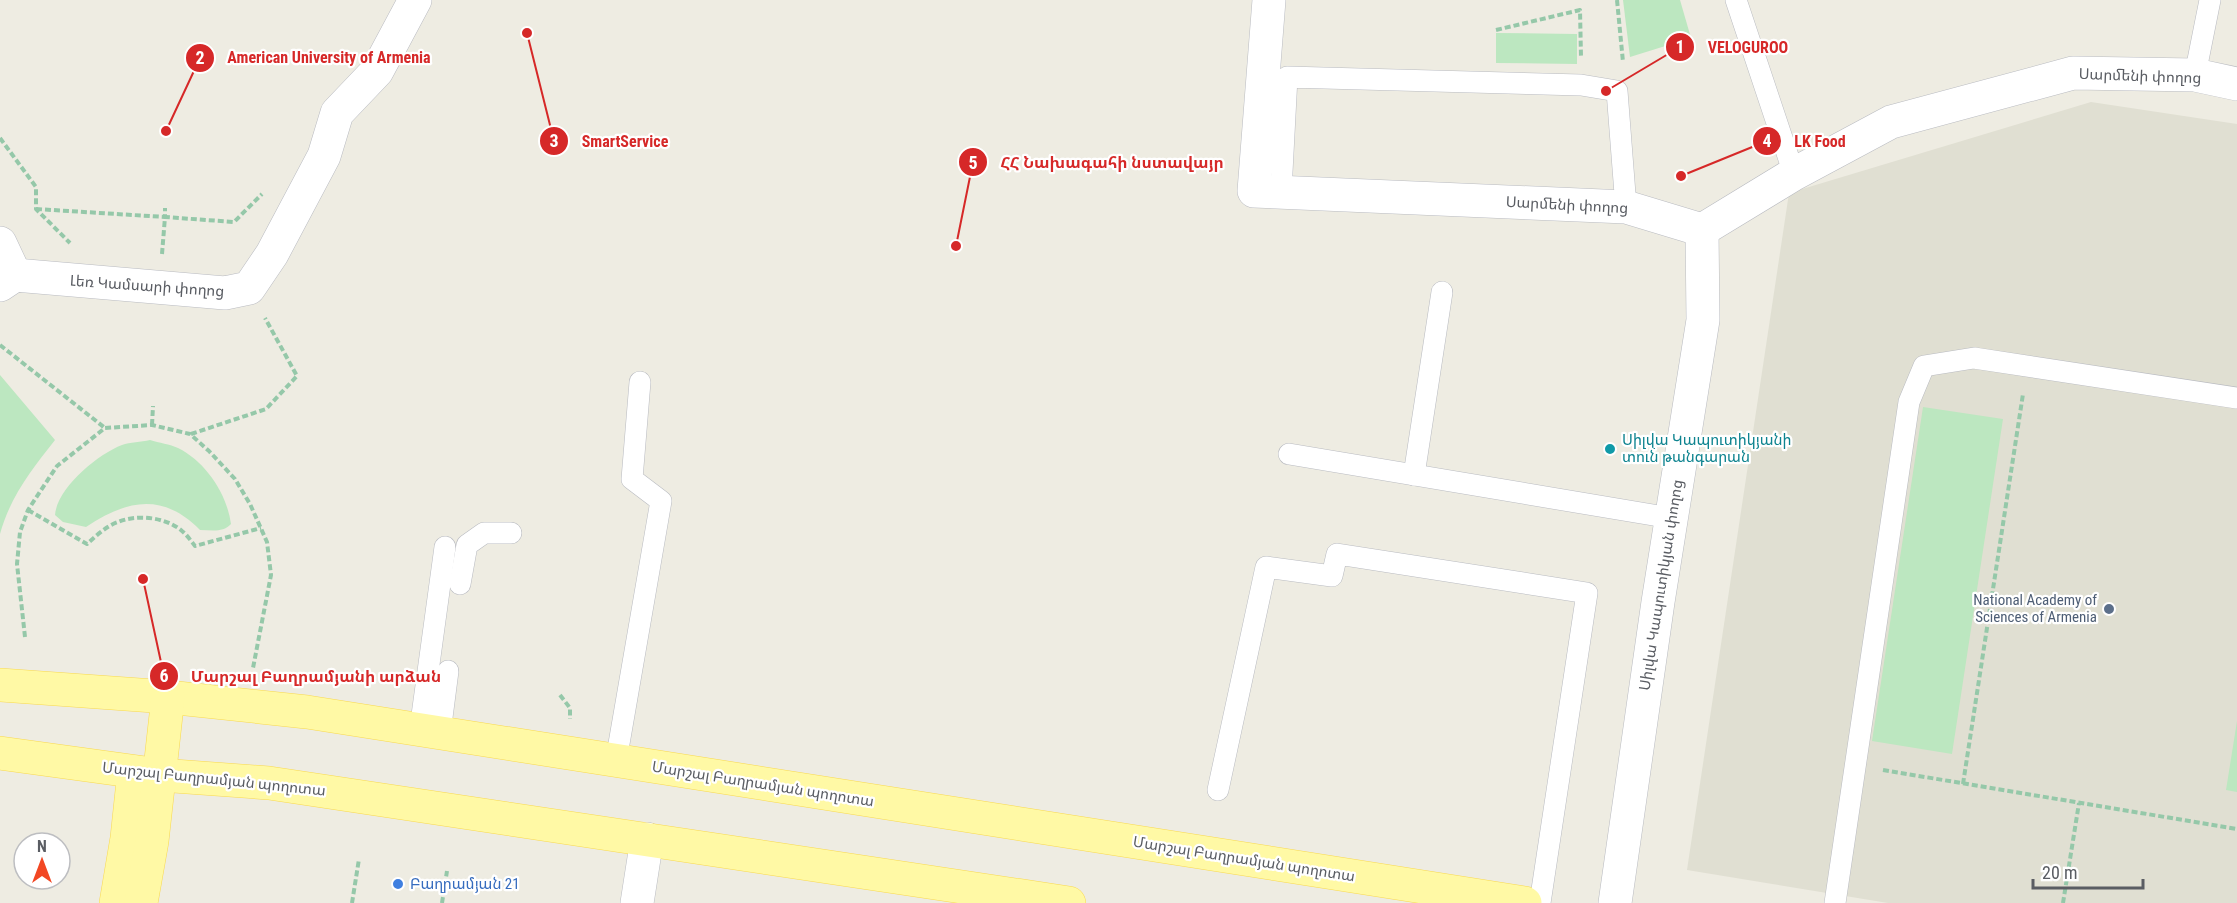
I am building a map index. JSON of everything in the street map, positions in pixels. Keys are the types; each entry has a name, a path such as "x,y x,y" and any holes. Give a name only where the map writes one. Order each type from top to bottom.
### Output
{"main road":[{"name":"Մարշալ Բաղրամյան պողոտա","path":"0,685 168,697 278,708 1525,903"},
{"path":"116,903 168,697"},
{"name":"Մարշալ Բաղրամյան պողոտա","path":"0,753 147,774 269,783 1069,903"},
{"path":"141,903 152,841 147,774"}],"street":[{"path":"249,288 272,254 324,156 337,113 377,71 415,0"},
{"path":"1268,191 1269,0"},
{"name":"Սարմենի փողոց","path":"1268,191 1626,207 1702,230 1794,174 1891,122 2073,73 2195,75 2237,84"},
{"name":"Սիլվա Կապուտիկյան փողոց","path":"1615,903 1671,518 1703,320 1702,230"},
{"path":"0,243 7,280"},
{"name":"Լեռ Կամսարի փողոց","path":"7,280 225,293 249,288"},
{"path":"637,903 647,839"}],"lane":[{"path":"1736,0 1794,174"},
{"path":"2195,75 2210,0"},
{"path":"1268,191 1287,77 1581,85 1617,91 1626,207"},
{"path":"1414,475 1442,291"},
{"path":"1835,903 1909,402 1924,366 1974,358 2237,398"},
{"path":"616,761 661,501 632,479 640,382"},
{"path":"1289,454 1671,518"},
{"path":"460,584 467,545 484,533 512,533"},
{"path":"430,731 445,547"},
{"path":"1218,790 1266,567 1332,576 1337,554 1587,593 1540,903"},
{"path":"430,731 448,671"}],"path":[{"path":"1617,0 1624,67"},
{"path":"1496,30 1580,10 1581,57"},
{"path":"0,138 36,187 36,209 72,244"},
{"path":"36,209 234,222 252,204"},
{"path":"162,257 165,208"},
{"path":"190,434 266,410 297,376 249,288"},
{"path":"0,345 105,428"},
{"path":"1963,784 2028,366"},
{"path":"152,424 153,406"},
{"path":"25,638 16,564 20,532 28,510 57,466 105,428 152,424 190,434 209,451 235,479 261,528 267,543 271,575 253,668"},
{"path":"28,510 87,544 106,528 119,521 136,518 152,518 167,523 181,530 195,546 261,528"},
{"path":"560,695 570,708 569,723"},
{"path":"1856,766 2237,829"},
{"path":"2063,903 2079,803"},
{"path":"352,903 359,859"},
{"path":"442,903 447,872"}],"shaded area":[{"path":"2091,102 2237,124 2237,903 1888,903 1687,870 1789,193"}],"green space":[{"path":"1623,0 1680,0 1691,38 1630,57"},
{"path":"1496,33 1577,34 1577,64 1496,63"},
{"path":"0,375 55,440 16,496 0,534"},
{"path":"1923,407 2003,419 1952,754 1872,741"},
{"path":"150,440 178,448 206,470 225,501 231,524 228,527 221,530 200,530 172,510 158,505 144,504 115,511 86,527 63,522 55,515 63,494 80,473 91,464 112,449 128,443"},
{"path":"2237,721 2237,792 2226,790"}],"place":[{"name":"SmartService","path":"527,33"},
{"name":"VELOGUROO","path":"1606,91"},
{"name":"American University of Armenia","path":"166,131"},
{"name":"LK Food","path":"1681,176"},
{"name":"ՀՀ Նախագահի նստավայր","path":"956,246"},
{"name":"Սիլվա Կապուտիկյանի տուն թանգարան","path":"1610,449"},
{"name":"Մարշալ Բաղրամյանի արձան","path":"143,579"},
{"name":"National Academy of Sciences of Armenia","path":"2109,609"},
{"name":"Բաղրամյան 21","path":"398,884"}]}
